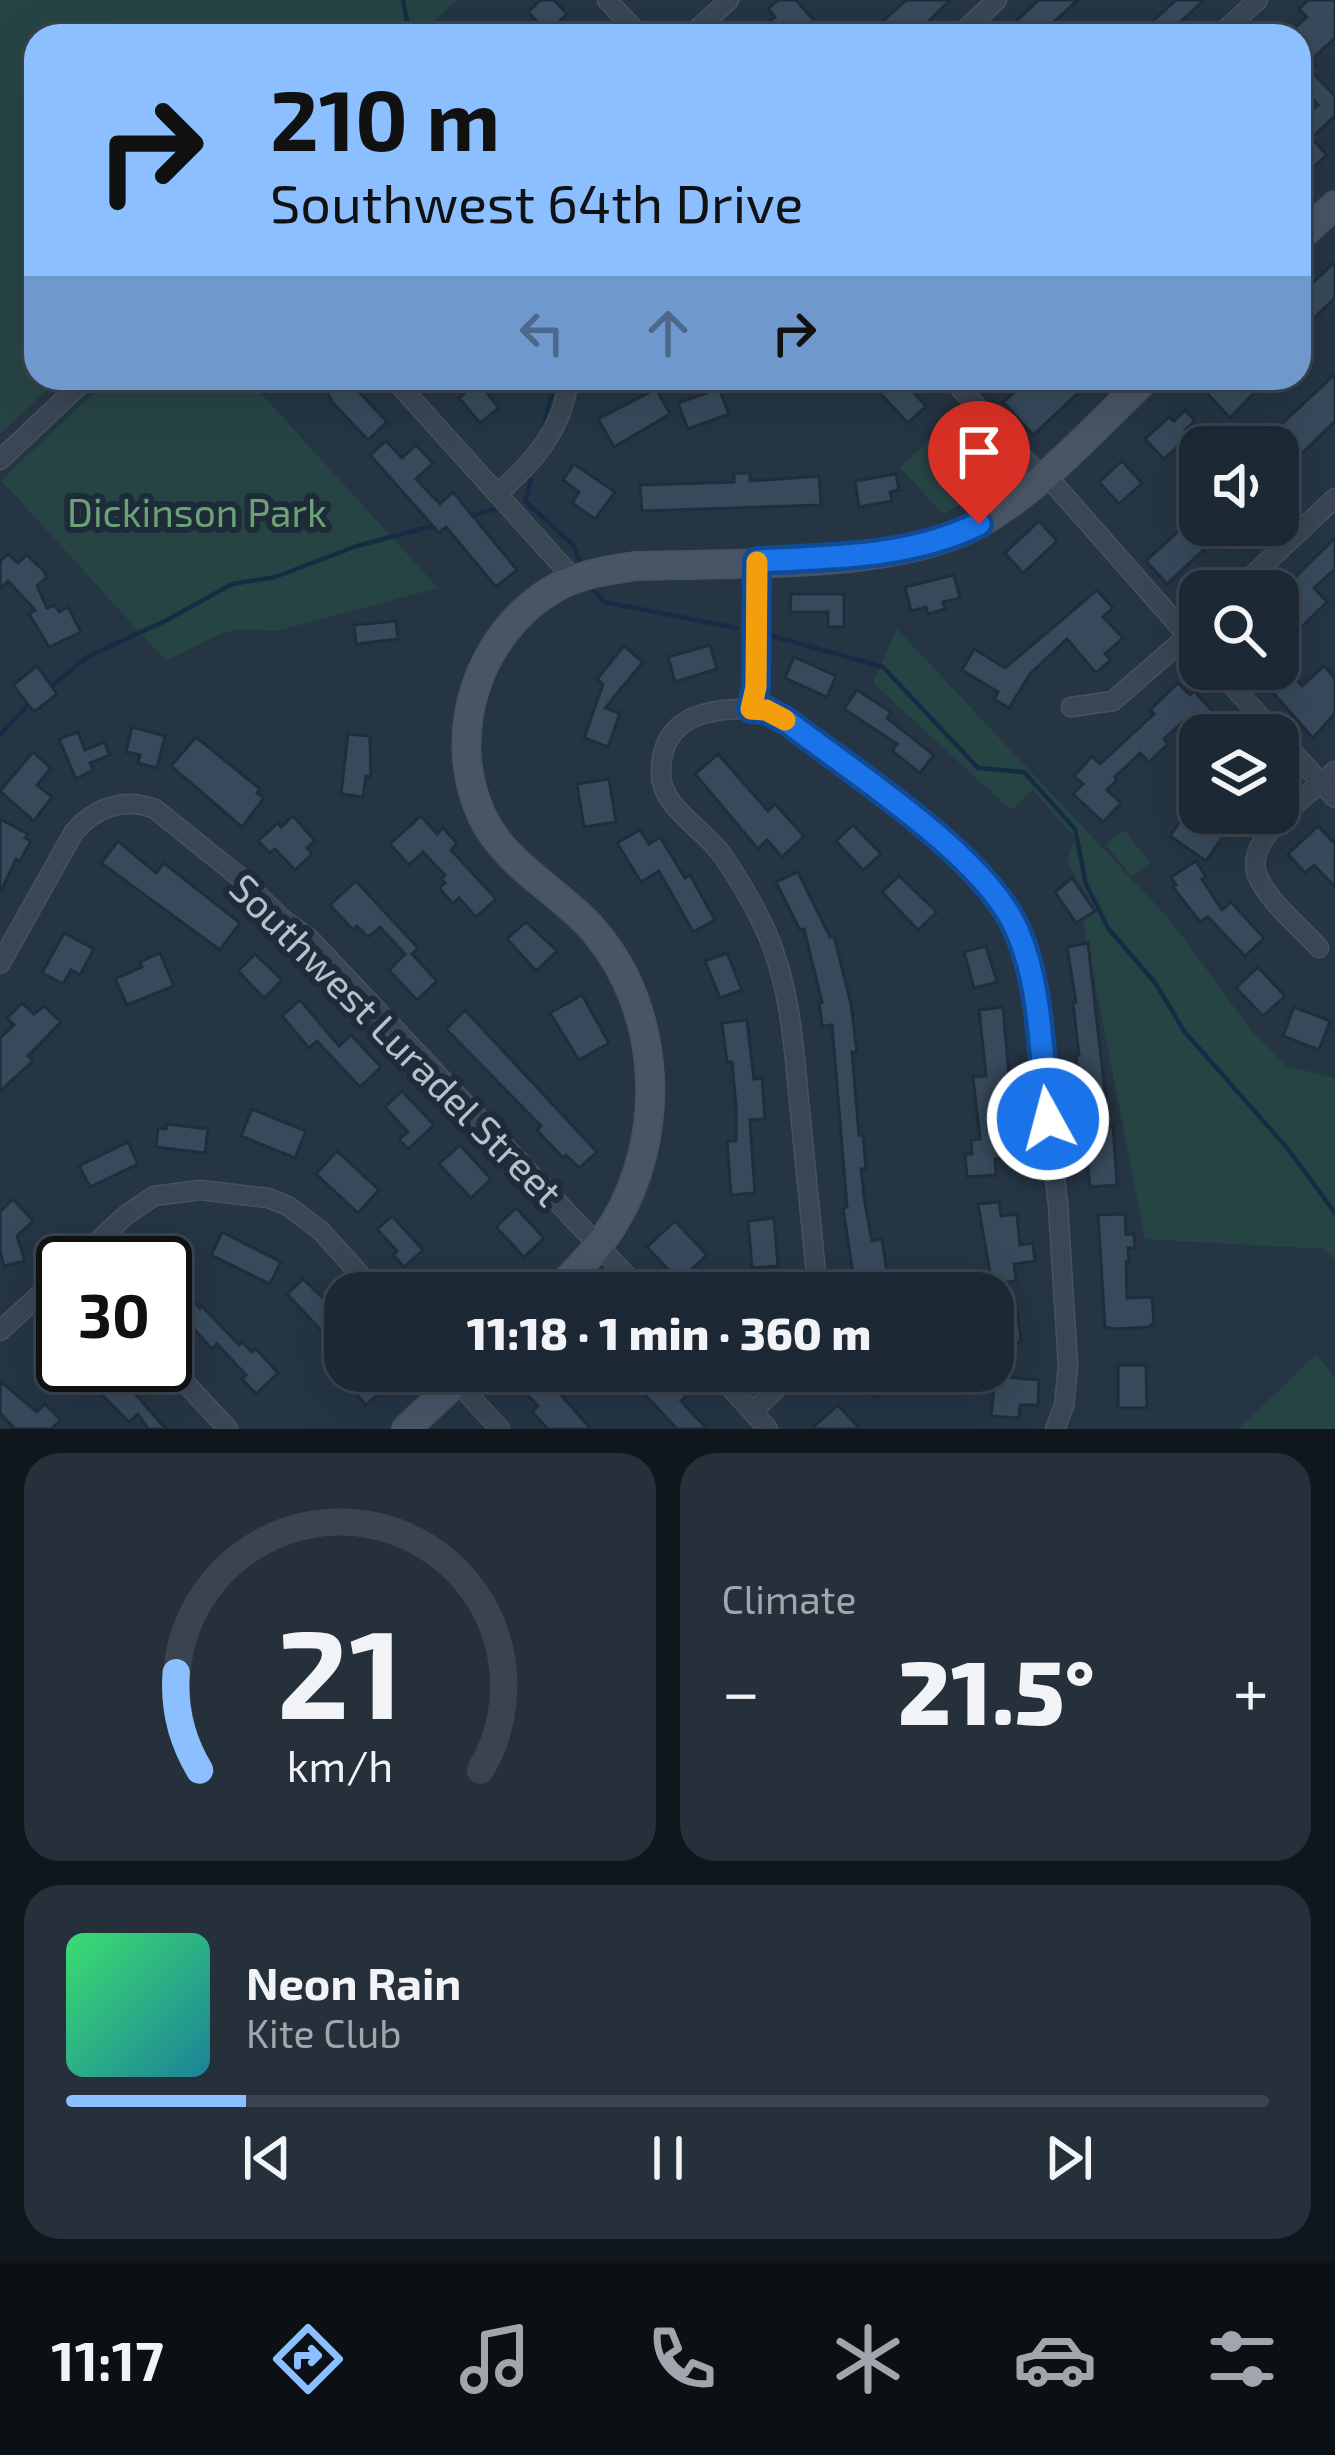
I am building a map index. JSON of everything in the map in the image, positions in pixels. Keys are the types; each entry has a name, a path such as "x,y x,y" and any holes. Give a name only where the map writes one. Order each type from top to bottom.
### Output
{"street":[{"path":"608,0 630,24"},
{"path":"703,24 730,0"},
{"path":"971,24 997,0"},
{"path":"1232,24 1258,0"},
{"path":"1311,227 1335,205"},
{"path":"0,460 73,390"},
{"path":"404,390 574,579"},
{"path":"497,494 547,442 566,390"},
{"path":"962,390 1179,619"},
{"path":"573,1272 598,1245 629,1194 646,1139 650,1087 642,1029 626,981 597,934 511,854 483,817 466,741 472,699 494,645 532,604 574,579 636,566 879,554 934,543 979,524 1042,475 1135,390"},
{"path":"1258,570 1335,498"},
{"path":"751,709 756,687 757,561"},
{"path":"1071,707 1113,701 1179,650"},
{"path":"1236,690 1259,714"},
{"path":"816,1272 790,1011 780,971 739,880 716,847 671,802 662,783 663,756 670,740 687,720 715,708 766,710 788,722 964,859 997,894 1017,930 1033,992 1058,1204 1068,1366 1064,1406 1055,1429"},
{"path":"1299,755 1330,784 1259,842 1254,862 1263,886 1319,948"},
{"name":"Southwest Luradel Street","path":"0,964 74,832 89,814 140,803 155,809 309,938 623,1272"},
{"path":"103,1236 154,1196 200,1190 268,1198 288,1206 321,1232 358,1272"},
{"path":"0,1331 36,1298"},
{"path":"192,1390 228,1429"},
{"path":"406,1429 440,1392"},
{"path":"471,1392 500,1429"},
{"path":"734,1392 768,1429"},
{"path":"753,1412 773,1392"}],"green space":[{"name":"Dickinson Park","path":"0,0 457,0 431,24 24,24 24,390 47,390 0,434"},
{"name":"Dickinson Park","path":"97,390 258,390 438,588 277,631 222,633 166,661 1,480"},
{"path":"958,414 1009,472 943,514 900,467"},
{"path":"897,629 1170,920 1251,1030 1286,1066 1335,1078 1335,1259 1323,1249 1145,1239 1083,921 1096,912 1067,861 1075,838 1033,790 1011,810 873,683"},
{"path":"1124,830 1150,862 1132,877 1106,845"},
{"path":"1316,1355 1335,1377 1335,1429 1238,1429"}],"building":[{"path":"541,0 554,0 567,14 557,24 539,24 528,12"},
{"path":"778,0 796,0 817,24 767,24 775,17 768,9"},
{"path":"906,0 950,0 926,24 880,24"},
{"path":"1039,0 1078,0 1051,24 1013,24"},
{"path":"1176,0 1204,0 1179,24 1150,24"},
{"path":"1308,0 1335,0 1335,38 1311,60 1311,24 1299,24 1307,17 1299,9"},
{"path":"1311,71 1335,96 1335,116 1311,138 1311,111 1318,105 1311,97"},
{"path":"1311,138 1327,155 1311,169"},
{"path":"1335,262 1335,298 1314,318 1311,315 1311,284"},
{"path":"1335,374 1335,421 1299,456 1299,426 1279,426"},
{"path":"326,390 357,390 387,422 368,440"},
{"path":"461,390 485,390 499,408 480,423 459,398 464,394"},
{"path":"654,390 670,414 614,447 598,419"},
{"path":"720,390 729,414 688,429 678,403"},
{"path":"877,390 911,390 926,406 908,423"},
{"path":"1017,390 1081,390 1033,435 1003,402"},
{"path":"1208,390 1257,390 1230,418"},
{"path":"1185,410 1195,421 1179,426 1179,445 1164,459 1145,439 1169,417 1174,421"},
{"path":"386,441 402,458 416,445 433,463 416,479 440,504 453,492 517,570 496,587 446,527 439,533 370,455"},
{"path":"1122,461 1142,483 1119,504 1099,482"},
{"path":"574,464 615,492 595,519 572,503 579,492 563,480"},
{"path":"734,473 750,473 750,481 819,476 821,505 642,511 640,485 734,482"},
{"path":"896,474 899,490 890,492 892,501 859,507 855,481"},
{"path":"1039,521 1057,541 1023,573 1005,553"},
{"path":"1179,531 1179,546 1208,546 1167,584 1146,561"},
{"path":"1335,538 1335,569 1314,588 1327,602 1299,629 1299,573"},
{"path":"8,554 18,563 27,555 43,570 47,577 37,586 47,608 55,605 59,612 68,607 81,632 49,647 29,614 35,610 8,581 0,589 0,561"},
{"path":"954,575 960,598 943,602 945,609 928,614 926,607 911,611 905,587"},
{"path":"1097,590 1113,608 1103,617 1123,638 1105,654 1111,660 1096,673 1067,639 1030,674 1009,708 994,699 998,692 962,670 974,649 1005,668"},
{"path":"791,594 844,594 844,627 828,627 828,612 790,612"},
{"path":"396,621 398,639 356,644 354,625"},
{"path":"710,645 717,669 675,682 668,657"},
{"path":"624,646 643,662 605,708 620,713 608,747 584,738 603,684 597,679"},
{"path":"794,657 836,676 827,697 785,678"},
{"path":"37,666 57,694 34,712 13,685"},
{"path":"1324,666 1335,678 1335,713 1313,738 1299,722 1299,714 1292,714 1271,690 1302,686"},
{"path":"1178,683 1179,690 1190,695 1194,691 1215,714 1179,714 1179,725 1164,739 1168,744 1149,762 1140,753 1115,777 1107,790 1121,803 1103,822 1073,794 1083,784 1074,776 1092,756 1100,764 1154,714 1150,710"},
{"path":"857,690 891,712 887,718 934,755 920,773 892,751 897,744 844,709"},
{"path":"132,727 165,736 157,768 138,763 140,755 126,752"},
{"path":"78,732 85,750 104,742 110,755 90,763 93,770 76,779 59,739"},
{"path":"348,734 370,736 371,777 366,776 363,797 341,794"},
{"path":"196,737 260,789 257,793 264,798 242,827 171,766"},
{"path":"33,752 51,768 37,785 52,797 34,821 0,791"},
{"path":"718,754 768,811 775,804 804,836 782,857 767,840 758,849 695,774"},
{"path":"609,779 616,822 584,827 577,784"},
{"path":"293,816 315,841 307,848 312,854 295,870 275,849 270,853 258,841"},
{"path":"421,816 437,834 443,828 457,843 451,850 496,899 476,917 459,898 453,904 439,888 445,875 423,852 409,865 390,844"},
{"path":"0,819 28,834 25,838 31,841 20,861 16,859 0,893"},
{"path":"1179,823 1179,834 1225,834 1206,861 1170,836"},
{"path":"853,825 881,854 863,870 836,841"},
{"path":"1318,826 1335,844 1335,887 1314,865 1305,873 1288,854"},
{"path":"640,830 649,844 660,837 685,878 690,875 715,920 693,932 659,871 641,882 617,843"},
{"path":"118,841 156,873 164,863 240,923 220,950 101,863"},
{"path":"1196,861 1222,910 1231,902 1264,938 1245,956 1208,917 1200,922 1173,887 1171,877"},
{"path":"798,872 830,937 834,936 857,1052 852,1052 866,1169 861,1169 865,1204 872,1241 882,1239 887,1272 853,1272 843,1208 847,1207 832,1025 822,1026 822,1002 804,929 800,930 776,882"},
{"path":"899,876 937,912 918,930 882,892"},
{"path":"1072,878 1095,911 1076,923 1055,892"},
{"path":"356,881 418,948 412,954 437,981 417,1000 389,970 405,954 380,927 368,937 357,926 353,930 330,905"},
{"path":"526,922 557,951 536,971 507,939"},
{"path":"64,933 94,949 80,975 71,970 63,984 42,973"},
{"path":"1088,943 1117,1185 1090,1187 1076,1055 1076,1002 1067,947"},
{"path":"986,946 997,982 974,988 964,952"},
{"path":"160,953 174,986 127,1005 115,979"},
{"path":"727,953 742,990 720,998 705,961"},
{"path":"255,954 282,980 264,998 238,971"},
{"path":"1258,967 1285,996 1263,1016 1236,988"},
{"path":"582,995 609,1043 579,1060 550,1013"},
{"path":"300,1000 339,1046 351,1035 381,1067 360,1087 317,1041 309,1048 282,1016"},
{"path":"22,1003 34,1014 44,1006 61,1022 28,1056 33,1061 0,1091 0,1038 14,1025 7,1018"},
{"path":"1003,1007 1011,1098 996,1099 1000,1137 1011,1136 1013,1157 995,1159 996,1175 967,1177 965,1154 972,1154 971,1140 980,1139 973,1077 986,1076 979,1010"},
{"path":"1294,1007 1330,1021 1319,1050 1283,1036"},
{"path":"465,1010 597,1152 579,1168 566,1155 563,1158 537,1130 541,1126 446,1029"},
{"path":"747,1020 754,1079 762,1078 765,1119 750,1120 755,1193 731,1195 727,1141 736,1141 736,1107 722,1023"},
{"path":"402,1091 434,1125 408,1149 399,1139 408,1132 385,1107"},
{"path":"252,1109 306,1131 295,1158 241,1136"},
{"path":"167,1124 208,1129 205,1153 156,1147 158,1128 166,1129"},
{"path":"128,1142 138,1164 90,1187 79,1166"},
{"path":"460,1145 491,1179 471,1198 439,1164"},
{"path":"337,1151 379,1190 358,1213 316,1174"},
{"path":"13,1199 33,1221 17,1236 25,1261 4,1266 0,1212"},
{"path":"999,1202 1001,1216 1017,1214 1020,1245 1033,1243 1035,1261 1014,1264 1016,1281 1014,1272 990,1272 978,1204"},
{"path":"516,1208 544,1238 524,1257 496,1227"},
{"path":"1125,1214 1126,1234 1134,1234 1135,1248 1128,1248 1127,1298 1152,1297 1154,1323 1149,1327 1105,1327 1098,1215"},
{"path":"392,1216 423,1250 404,1267 377,1229"},
{"path":"774,1218 778,1266 752,1268 748,1221"},
{"path":"675,1221 707,1255 689,1272 671,1272 647,1247"},
{"path":"222,1232 281,1262 270,1284 211,1255"},
{"path":"303,1279 324,1299 324,1333 287,1294"},
{"path":"192,1299 239,1345 242,1342 252,1352 256,1349 278,1373 256,1394 242,1379 246,1375 217,1344 212,1349 192,1327"},
{"path":"1017,1307 1021,1342 1014,1343"},
{"path":"1118,1365 1146,1365 1147,1408 1118,1408"},
{"path":"1014,1378 1039,1380 1038,1405 1020,1405 1019,1418 991,1416 993,1392 1014,1392"},
{"path":"0,1381 37,1412 45,1404 61,1420 51,1429 15,1429 0,1413"},
{"path":"99,1392 134,1392 166,1429 148,1429 138,1414 129,1422"},
{"path":"354,1392 381,1392 366,1405"},
{"path":"525,1392 558,1392 591,1429 548,1429 532,1412 538,1406"},
{"path":"643,1392 682,1392 686,1396 681,1401 707,1429 677,1429"},
{"path":"838,1405 860,1429 811,1429"}],"waterway":[{"path":"403,0 408,24"},
{"path":"543,430 552,390"},
{"path":"525,501 531,480"},
{"path":"525,501 573,545 580,561"},
{"path":"470,516 499,508"},
{"path":"47,690 87,657 232,584 275,577 357,546 436,525"},
{"path":"593,590 605,602 736,628"},
{"path":"772,636 883,667 978,768 1024,772 1075,829 1086,884 1108,928 1156,984 1184,1031 1288,1149 1335,1213"},
{"path":"0,735 29,704"}],"slow traffic":[{"path":"757,562 756,687 751,709 766,710 785,720"}],"route":[{"path":"979,524 934,543 891,553 757,561 756,687 751,709 766,710 788,722 964,859 997,894 1017,930 1030,969 1048,1119"}]}
